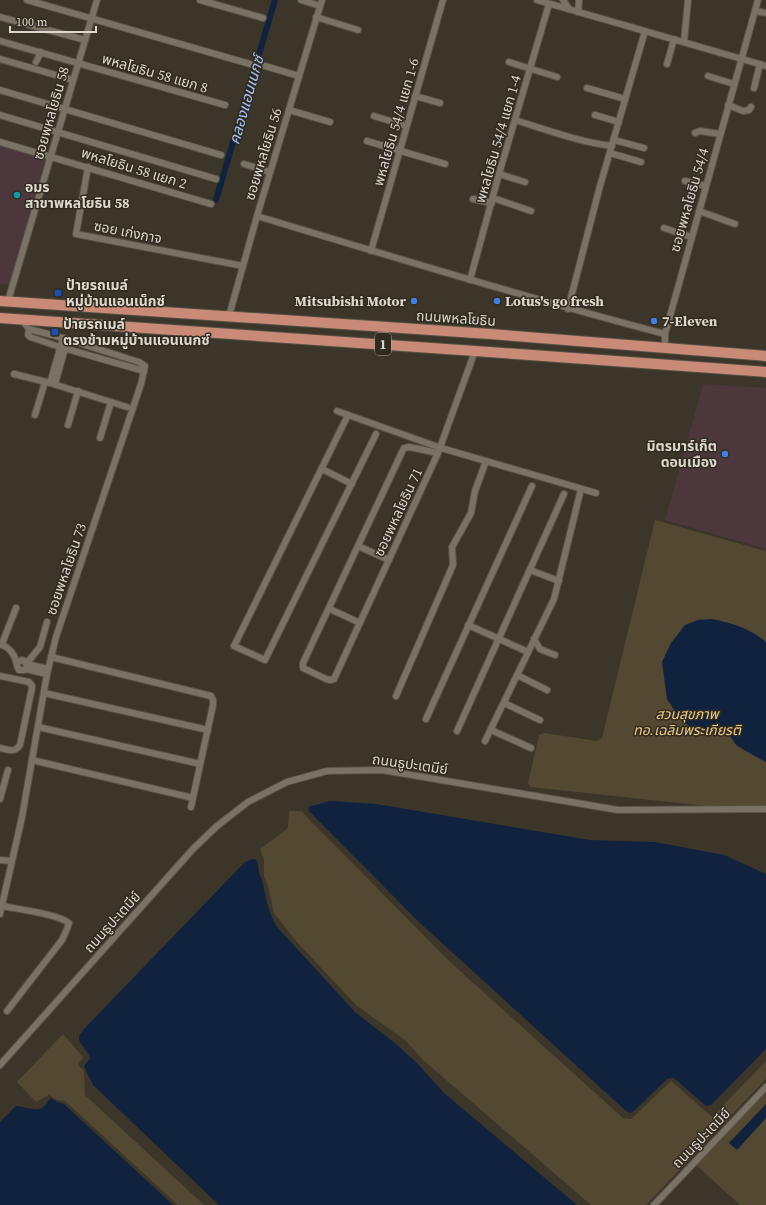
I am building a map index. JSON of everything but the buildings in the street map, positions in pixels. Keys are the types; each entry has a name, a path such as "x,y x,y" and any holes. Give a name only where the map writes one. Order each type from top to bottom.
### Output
{"main road":[{"name":"ถนนพหลโยธิน","path":"4,301 490,334 766,356"},
{"path":"209,315 214,318 215,324 211,332"},
{"name":"1","path":"0,318 766,372"},
{"path":"661,364 665,348"},
{"path":"742,354 766,360"}],"street":[{"path":"27,0 250,64"},
{"name":"ซอยพหลโยธิน 58","path":"4,301 51,156 97,0"},
{"path":"200,0 263,18"},
{"path":"301,0 321,3"},
{"name":"พหลโยธิน 54/4 แยก 1-6","path":"371,251 443,0"},
{"path":"537,0 763,65 754,88"},
{"path":"563,0 569,9"},
{"path":"578,12 580,0"},
{"path":"684,42 688,0"},
{"name":"ซอยพหลโยธิน 54/4","path":"665,348 665,334 758,0"},
{"name":"ซอยพหลโยธิน 56","path":"229,316 257,216 321,3"},
{"name":"พหลโยธิน 54/4 แยก 1-4","path":"470,280 499,174 549,4"},
{"path":"755,11 766,14"},
{"path":"0,16 85,40"},
{"path":"316,17 358,30"},
{"path":"568,309 611,150 646,31"},
{"path":"667,64 674,39"},
{"name":"พหลโยธิน 58 แยก 8","path":"0,41 225,105"},
{"path":"36,62 41,52"},
{"path":"0,59 73,80"},
{"path":"509,62 557,77"},
{"path":"265,66 299,76"},
{"path":"708,76 734,84"},
{"path":"587,88 626,99"},
{"path":"0,90 221,155"},
{"path":"415,96 440,103"},
{"path":"728,105 743,110 749,110 751,107"},
{"path":"289,110 330,122"},
{"path":"0,115 216,179"},
{"path":"595,115 619,122"},
{"path":"374,116 406,126"},
{"path":"515,120 590,143 641,162"},
{"path":"695,133 705,131 720,134"},
{"path":"614,140 644,148"},
{"path":"367,141 400,152 445,164"},
{"name":"พหลโยธิน 58 แยก 2","path":"0,142 211,204"},
{"path":"244,164 270,172"},
{"name":"ซอย เก่งกาจ","path":"88,167 76,234 243,266"},
{"path":"499,174 525,182"},
{"path":"685,181 706,186"},
{"path":"473,199 492,200 531,211"},
{"path":"699,211 735,224"},
{"path":"257,216 568,309 665,334"},
{"path":"664,228 691,237"},
{"path":"24,319 25,324 29,329 139,362 144,366 144,371 30,337 28,335 29,329"},
{"path":"35,415 50,383 66,339"},
{"name":"ซอยพหลโยธิน 71","path":"330,609 303,667 330,680 334,679 439,450 475,351"},
{"name":"ซอยพหลโยธิน 73","path":"0,914 22,817 44,693 56,637 141,384 144,371"},
{"path":"14,374 127,406"},
{"path":"68,425 78,391"},
{"path":"100,438 112,402"},
{"path":"336,411 439,450"},
{"path":"348,415 234,646 265,660 376,434"},
{"path":"360,623 330,609 404,448 409,447 439,450 486,461 596,493"},
{"path":"396,696 453,565 452,547 471,513 475,491 486,461"},
{"path":"322,469 352,484"},
{"path":"426,719 532,486"},
{"path":"485,741 554,599 581,489"},
{"path":"457,731 564,494"},
{"path":"358,546 389,560"},
{"path":"530,570 559,581"},
{"path":"16,608 1,644 14,654 19,670 19,680"},
{"path":"19,670 23,671 40,647 47,622"},
{"path":"468,625 528,652"},
{"path":"534,640 540,649 555,655"},
{"path":"51,657 211,696 213,700 208,730 191,807"},
{"path":"17,663 22,660 27,666 48,672"},
{"path":"517,675 547,690"},
{"path":"0,676 29,682 32,686 22,739 18,749 14,751 0,748"},
{"path":"44,693 208,730"},
{"path":"504,703 540,720"},
{"path":"38,727 200,764"},
{"path":"491,730 531,748"},
{"path":"32,760 193,798"},
{"path":"0,799 8,770"},
{"name":"ถนนธูปะเตมีย์","path":"0,1065 193,849 217,826 248,802 287,782 327,771 382,770 618,810 766,809"},
{"path":"0,860 12,861"},
{"path":"2,906 54,917 65,920 68,923 67,930 62,940 6,1011"},
{"name":"ถนนธูปะเตมีย์","path":"654,1205 766,1087"}],"shaded area":[{"path":"0,144 48,158 10,285 0,284"},
{"name":"มิตรมาร์เก็ต ดอนเมือง","path":"703,384 766,388 766,549 665,520"}],"green space":[{"name":"สวนสุขภาพ ทอ.เฉลิมพระเกียรติ","path":"655,520 766,551 766,808 707,806 530,787 528,783 539,735 544,733 597,741 602,738"},
{"path":"289,811 301,811 449,961 623,1118 631,1119 671,1081 712,1117 766,1061 766,1079 646,1205 591,1205 423,1060 405,1040 357,1006 295,940 274,913 268,886 264,877 264,860 260,849 288,828"},
{"path":"63,1034 83,1057 78,1065 84,1071 85,1095 204,1205 178,1205 65,1101 57,1100 49,1095 36,1102 17,1082"},
{"path":"766,1090 766,1205 740,1205 695,1164"}],"water":[{"path":"712,619 733,624 753,633 766,642 766,762 736,745 730,736 720,732 706,732 690,727 679,717 667,699 662,662 671,643 685,625 698,620"},
{"path":"330,801 376,804 590,840 655,842 724,855 766,874 766,1049 711,1105 706,1106 674,1078 672,1078 667,1079 634,1111 630,1113 626,1111 419,922 309,811 308,807"},
{"path":"253,859 258,863 265,896 277,927 355,1012 396,1044 418,1064 444,1093 577,1205 219,1205 93,1085 84,1066 90,1058 79,1041 79,1036 84,1029 245,862"},
{"path":"51,1098 64,1104 173,1205 0,1205 0,1122 16,1106 39,1109 43,1107"},
{"path":"766,1104 766,1118 737,1150 729,1143"}],"waterway":[{"name":"คลองแอนเนกซ์","path":"216,200 275,0"}],"place":[{"name":"อมร สาขาพหลโยธิน 58","path":"17,195"},
{"name":"ป้ายรถเมล์ หมู่บ้านแอนเน็กซ์","path":"58,293"},
{"name":"Mitsubishi Motor","path":"414,301"},
{"name":"Lotus's go fresh","path":"497,301"},
{"name":"7-Eleven","path":"654,321"},
{"name":"ป้ายรถเมล์ ตรงข้ามหมู่บ้านแอนเนกซ์","path":"55,332"},
{"name":"มิตรมาร์เก็ต ดอนเมือง","path":"725,454"}]}
